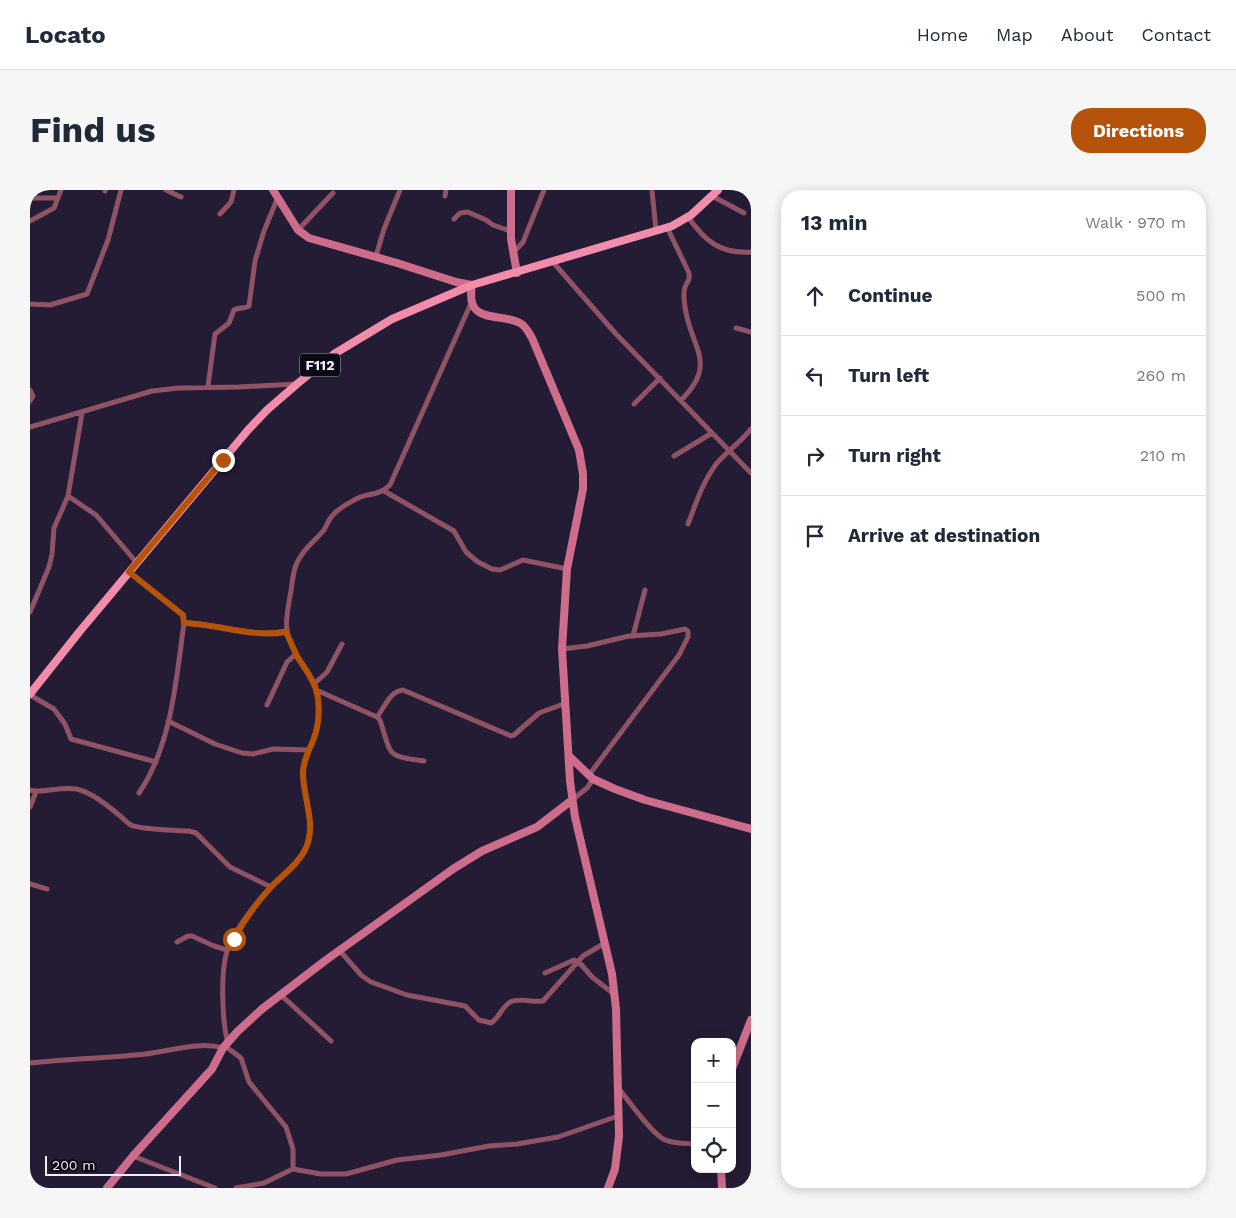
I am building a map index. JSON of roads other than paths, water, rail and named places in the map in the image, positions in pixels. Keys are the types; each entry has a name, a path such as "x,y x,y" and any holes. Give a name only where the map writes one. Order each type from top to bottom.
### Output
{"main road":[{"name":"F112","path":"30,694 248,430 267,410 334,354 359,338 412,310 472,285 667,228 688,217 715,193"}],"street":[{"path":"30,221 54,208 61,190"},
{"path":"30,304 50,305 87,294 108,240 121,190"},
{"path":"166,190 181,198"},
{"path":"220,214 231,202 234,190"},
{"path":"273,190 298,230 309,238 472,285 472,301 474,308 480,313 519,322 526,328 532,338 579,450 583,474 582,489 566,569 562,648 572,800 578,835 612,974 614,994 618,1116 615,1169 608,1188"},
{"path":"376,256 400,190"},
{"path":"511,190 510,231 517,273"},
{"path":"513,253 523,242 544,190"},
{"path":"652,190 656,231"},
{"path":"298,230 333,193"},
{"path":"715,193 744,213"},
{"path":"208,386 215,334 229,323 234,310 249,306 255,261 264,231 278,197"},
{"path":"30,198 58,198"},
{"path":"454,219 460,213 468,212 493,225 510,231"},
{"path":"688,217 698,231 717,247 751,252"},
{"path":"667,228 689,273 690,280 684,293 685,310 700,356 696,383 681,400"},
{"path":"552,261 616,334 751,473"},
{"path":"225,1046 223,1021 227,950 244,920 271,887 299,859 306,849 308,839 309,811 303,772 304,762 315,737 318,720 314,684 296,654 286,632 286,615 295,567 304,551 323,531 334,514 356,499 384,491 395,476 472,301"},
{"path":"736,328 751,332"},
{"path":"634,404 660,378"},
{"path":"30,427 152,392 208,386 239,387 297,384"},
{"path":"30,390 33,396 30,401"},
{"path":"30,612 49,567 54,528 68,496 82,413"},
{"path":"688,524 712,471 729,450 751,429"},
{"path":"674,456 712,433"},
{"path":"384,491 454,531 466,552 478,562 492,569 500,570 523,560 566,569"},
{"path":"68,496 96,515 137,563"},
{"path":"129,572 183,615 184,623 172,707 156,762 139,793"},
{"path":"632,636 645,590"},
{"path":"184,623 203,623 258,634 286,632"},
{"path":"107,1188 132,1156 212,1069 225,1046 237,1032 281,995 453,869 482,851 537,827 587,788 591,777 679,655 688,637 688,631 685,629 661,634 632,636 587,646 562,648"},
{"path":"314,684 327,672 342,644"},
{"path":"267,705 287,662 296,654"},
{"path":"316,690 377,717 380,720 391,752 399,758 424,761"},
{"path":"377,717 391,697 399,690 403,690 511,736 540,713 566,703"},
{"path":"30,694 54,709 65,724 71,739 156,762"},
{"path":"168,720 215,744 242,753 253,754 273,749 309,750"},
{"path":"569,756 591,777 645,800 751,830"},
{"path":"30,790 36,792 75,788 84,791 130,824 138,827 196,833 230,868 271,887"},
{"path":"30,807 36,792"},
{"path":"30,884 47,889"},
{"path":"178,942 188,936 192,936 227,950"},
{"path":"340,951 362,976 371,982 407,996 465,1006 479,1020 491,1023 496,1020 507,1004 512,1001 538,1002 548,997 572,967 592,950 605,943"},
{"path":"545,973 574,960 579,962 592,977 614,994"},
{"path":"281,995 331,1041"},
{"path":"736,1059 751,1020"},
{"path":"224,1031 237,1032"},
{"path":"30,1063 136,1055 204,1045 225,1046 241,1058 249,1082 286,1128 293,1149 292,1170"},
{"path":"618,1088 650,1127 664,1139 691,1144"},
{"path":"236,1188 264,1183 292,1170 321,1174 346,1174 397,1160 558,1137 618,1116"},
{"path":"132,1156 215,1188"},
{"path":"721,1173 722,1188"}]}
